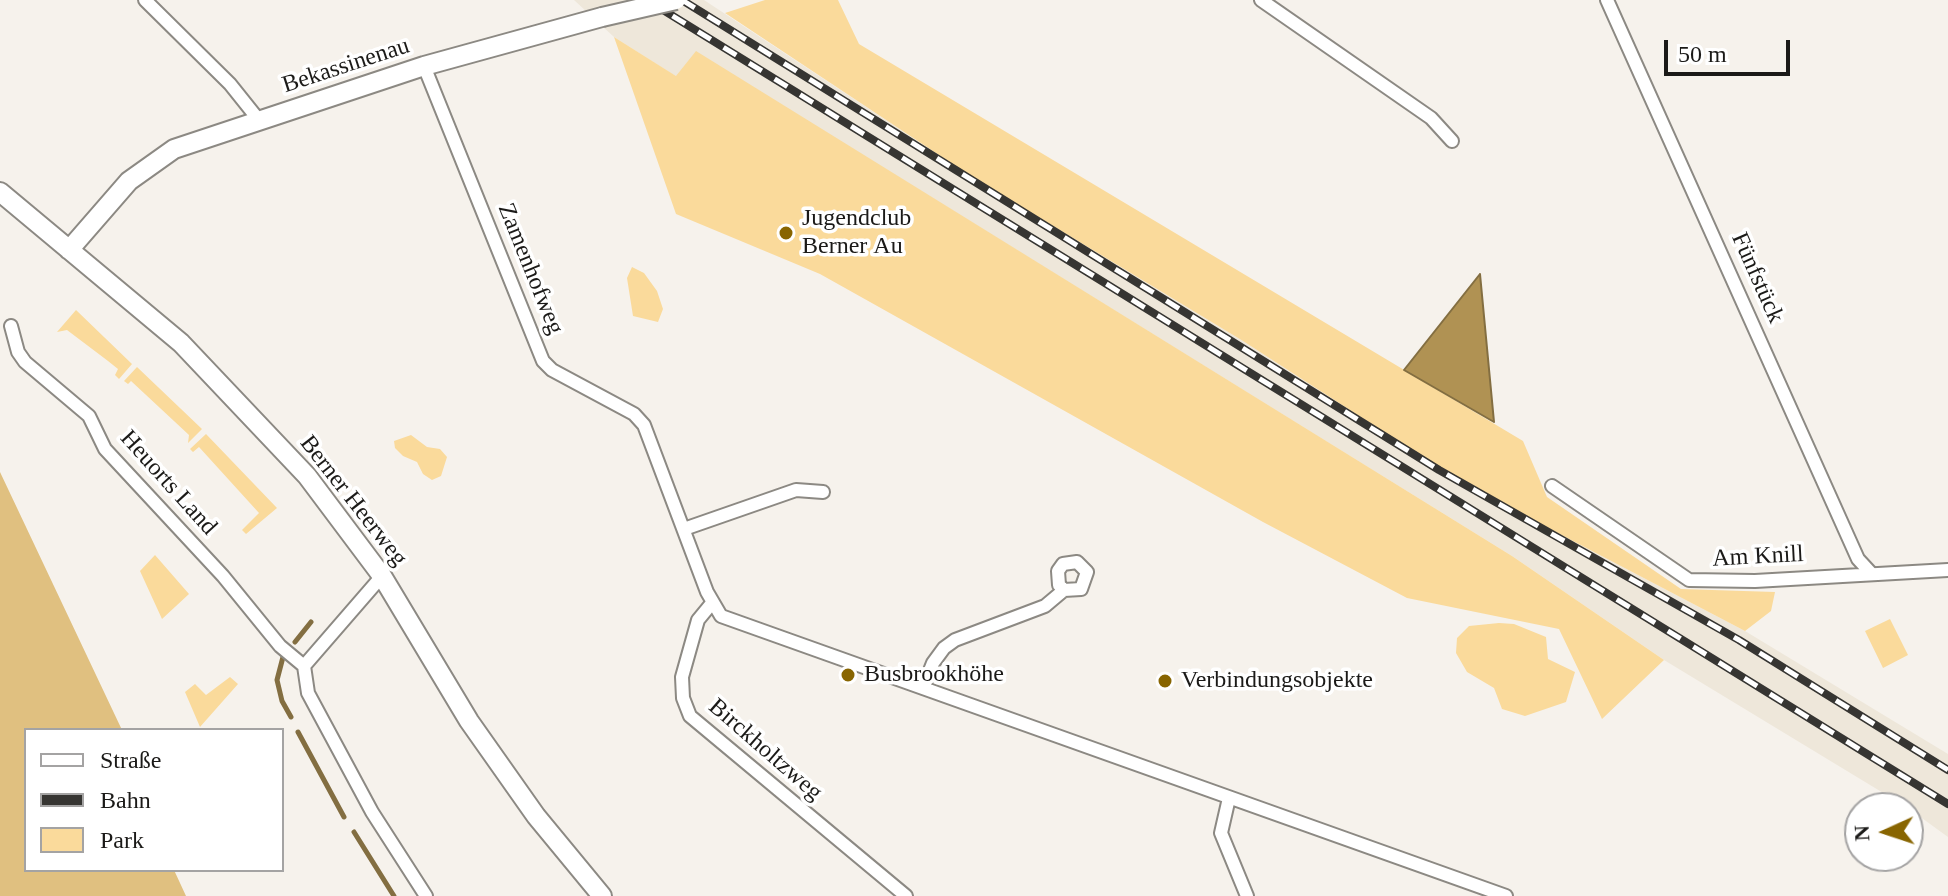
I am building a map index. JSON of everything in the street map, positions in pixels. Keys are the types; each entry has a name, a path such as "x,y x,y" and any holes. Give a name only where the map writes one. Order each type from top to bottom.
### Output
{"main road":[{"name":"Bekassinenau","path":"69,250 116,194 160,156 258,119 424,66 676,0"},
{"name":"Berner Heerweg","path":"0,192 181,343 307,476 382,576 469,721 536,816 602,896"}],"street":[{"path":"145,0 230,84 258,119"},
{"path":"1261,0 1431,118 1452,141"},
{"name":"Fünfstück","path":"1607,0 1858,559 1870,572"},
{"name":"Zamenhofweg","path":"424,66 543,361 552,370 634,414 644,425 712,603"},
{"name":"Heuorts Land","path":"11,326 18,352 25,362 89,416 105,449 193,542 280,646 304,666"},
{"name":"Am Knill","path":"1552,486 1689,580 1755,581 1870,572 1948,570"},
{"path":"684,529 796,490 823,492"},
{"path":"382,576 304,666 313,702 372,812 426,896"},
{"path":"923,688 933,663 944,648 955,640 1045,606 1064,590"},
{"path":"712,603 721,616 736,625 923,688 1506,896"},
{"name":"Birckholtzweg","path":"712,603 698,620 682,677 683,698 690,716 906,896"},
{"path":"1229,798 1221,833 1247,896"}],"shaded area":[{"path":"574,0 704,0 969,175 1243,341 1466,485 1745,631 1948,754 1948,837 1924,820 1924,792 1882,792 1664,660 1512,556 696,52 677,77 614,37"},
{"path":"1480,274 1494,422 1404,370"},
{"path":"0,472 121,728 24,728 24,872 175,872 186,896 0,896"}],"green space":[{"path":"765,0 838,0 859,44 1523,441 1547,497 1681,589 1775,592 1771,611 1745,631 1466,485 1243,341 969,175 725,13"},
{"path":"614,37 676,76 696,51 1512,556 1664,660 1602,719 1559,629 1407,598 1263,522 820,274 676,214"},
{"path":"632,267 644,273 657,291 663,309 658,322 633,316 627,278"},
{"path":"76,310 132,364 119,379 115,375 118,369 108,361 67,330 57,332"},
{"path":"137,367 202,429 188,443 189,435 131,381 128,384 124,381"},
{"path":"206,434 277,508 246,534 242,530 259,513 199,447 193,452 190,449"},
{"path":"411,435 427,447 440,449 447,457 441,476 432,480 423,474 417,462 403,456 395,448 394,441"},
{"path":"155,555 189,594 162,619 140,571"},
{"path":"1890,619 1908,655 1883,668 1865,631"},
{"path":"1514,624 1546,637 1548,659 1575,672 1566,702 1525,716 1502,709 1494,688 1467,672 1456,653 1457,638 1469,626"},
{"path":"230,677 238,684 200,727 185,692 195,684 206,695"}],"waterway":[{"path":"295,642 311,622"},
{"path":"283,657 277,680 282,701 291,717"},
{"path":"298,732 344,817"},
{"path":"354,832 394,896"}],"railway":[{"path":"647,0 1948,804"},
{"path":"682,0 1439,470 1739,640 1948,770"}],"place":[{"name":"Jugendclub Berner Au","path":"786,233"},
{"name":"Busbrookhöhe","path":"848,675"},
{"name":"Verbindungsobjekte","path":"1165,681"}]}
